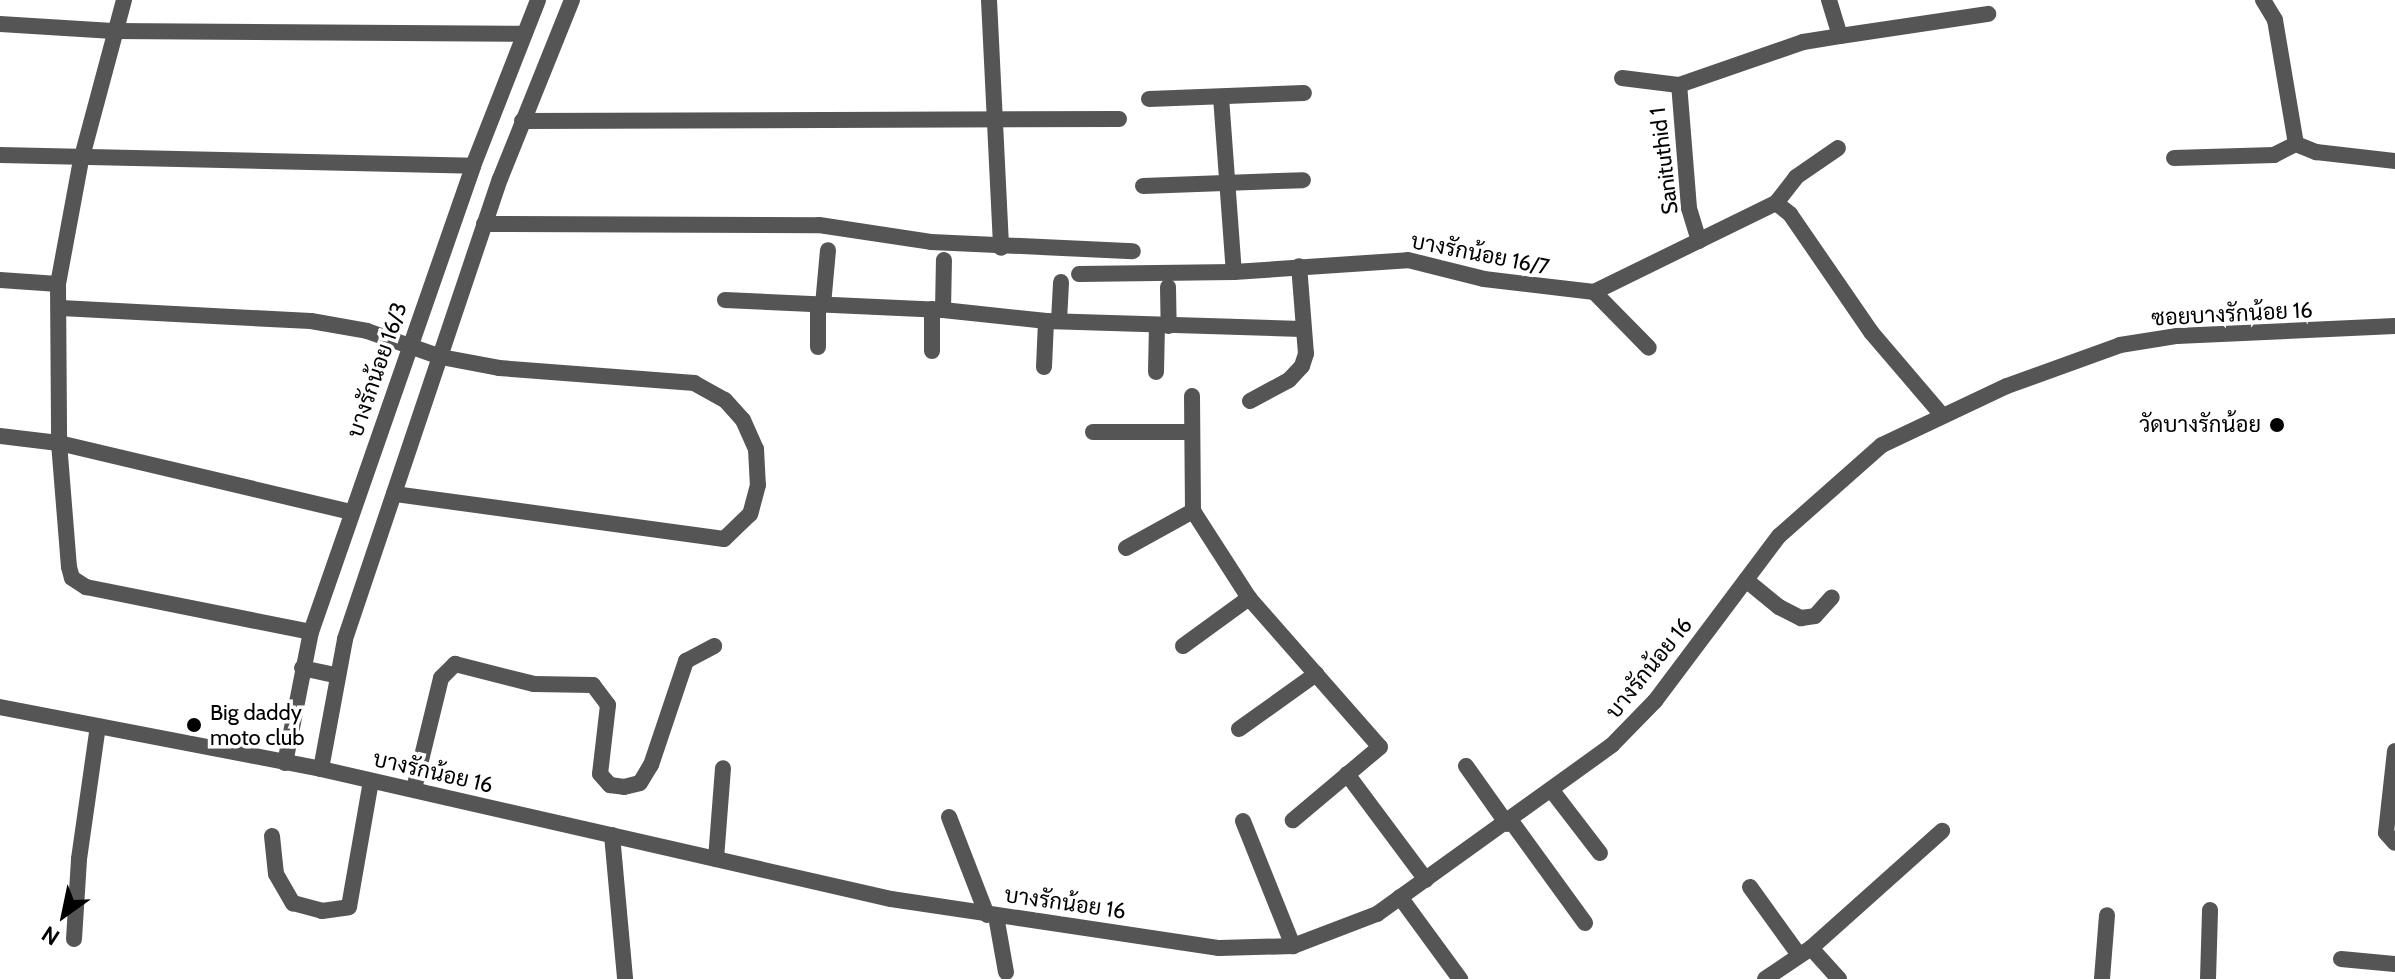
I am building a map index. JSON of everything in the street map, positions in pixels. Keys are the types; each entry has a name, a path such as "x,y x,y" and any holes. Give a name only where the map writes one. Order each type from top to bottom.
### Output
{"street":[{"path":"124,0 113,31 81,160 58,284 61,308 59,443 72,578 86,587 311,632"},
{"name":"บางรักน้อย 16/3","path":"285,763 311,632 473,166 522,34 538,0"},
{"path":"321,769 335,675 394,494 484,224 572,0"},
{"path":"989,0 1001,248"},
{"path":"1829,0 1840,36"},
{"path":"2263,0 2275,20 2296,144"},
{"name":"Sanituthid 1","path":"1699,241 1689,208 1679,85 1803,42 1988,14"},
{"path":"0,24 113,31 522,34"},
{"path":"1622,78 1679,85"},
{"path":"1149,99 1304,93"},
{"path":"1221,97 1234,272"},
{"path":"522,121 1119,119"},
{"path":"2174,158 2274,155 2296,144 2316,152 2395,161"},
{"path":"1649,348 1594,292 1776,203 1796,177 1838,148"},
{"path":"0,155 81,160 473,166"},
{"path":"1143,186 1303,180"},
{"path":"1776,203 1790,214 1871,332 1941,414"},
{"path":"484,224 819,225 1001,248 1133,251"},
{"path":"818,347 828,250"},
{"path":"932,351 944,260"},
{"name":"บางรักน้อย 16/7","path":"1079,274 1234,272 1419,260 1484,279 1594,292"},
{"path":"1250,401 1289,380 1302,366 1306,354 1299,266"},
{"path":"0,280 58,284"},
{"path":"1044,367 1061,282"},
{"path":"1156,372 1168,287"},
{"path":"725,300 937,309 1053,321 1302,329"},
{"path":"61,308 311,321 410,342 441,357 499,368 694,383 725,400 743,420 756,449 758,485 750,514 724,539 700,539 394,494"},
{"name":"ซอยบางรักน้อย 16","path":"1941,414 2120,345 2177,336 2395,326"},
{"path":"1192,396 1193,511 1249,598 1380,747 1293,820"},
{"name":"บางรักน้อย 16","path":"0,707 321,769 716,859 991,916 1219,948 1293,946 1338,933 1400,897 1553,792 1630,729 1779,536 1827,489 1882,445 1941,414"},
{"path":"1093,432 1192,432"},
{"path":"0,436 59,443 351,512"},
{"path":"1126,548 1193,511"},
{"path":"1746,580 1779,607 1801,618 1815,616 1832,597"},
{"path":"1183,646 1249,598"},
{"path":"414,789 441,678 455,664 511,680 593,685 602,692 608,705 600,774 610,785 624,787 640,783 651,765 686,661 714,646"},
{"path":"302,668 335,675"},
{"path":"1239,729 1316,674"},
{"path":"74,939 79,859 98,726"},
{"path":"2395,751 2386,833 2395,843"},
{"path":"1466,766 1585,923"},
{"path":"716,859 723,768"},
{"path":"1347,774 1426,880"},
{"path":"272,836 276,874 293,903 322,911 349,907 371,781"},
{"path":"1553,792 1600,853"},
{"path":"949,817 991,916 1006,972"},
{"path":"1243,821 1293,946"},
{"path":"1765,979 1805,951 1942,831"},
{"path":"612,835 625,979"},
{"path":"1750,887 1805,951 1839,979"},
{"path":"1400,897 1460,979"},
{"path":"2208,979 2210,910"},
{"path":"2102,979 2107,915"},
{"path":"2341,959 2395,964"}],"place":[{"name":"วัดบางรักน้อย","path":"2277,425"},
{"name":"Big daddy moto club","path":"194,725"}]}
